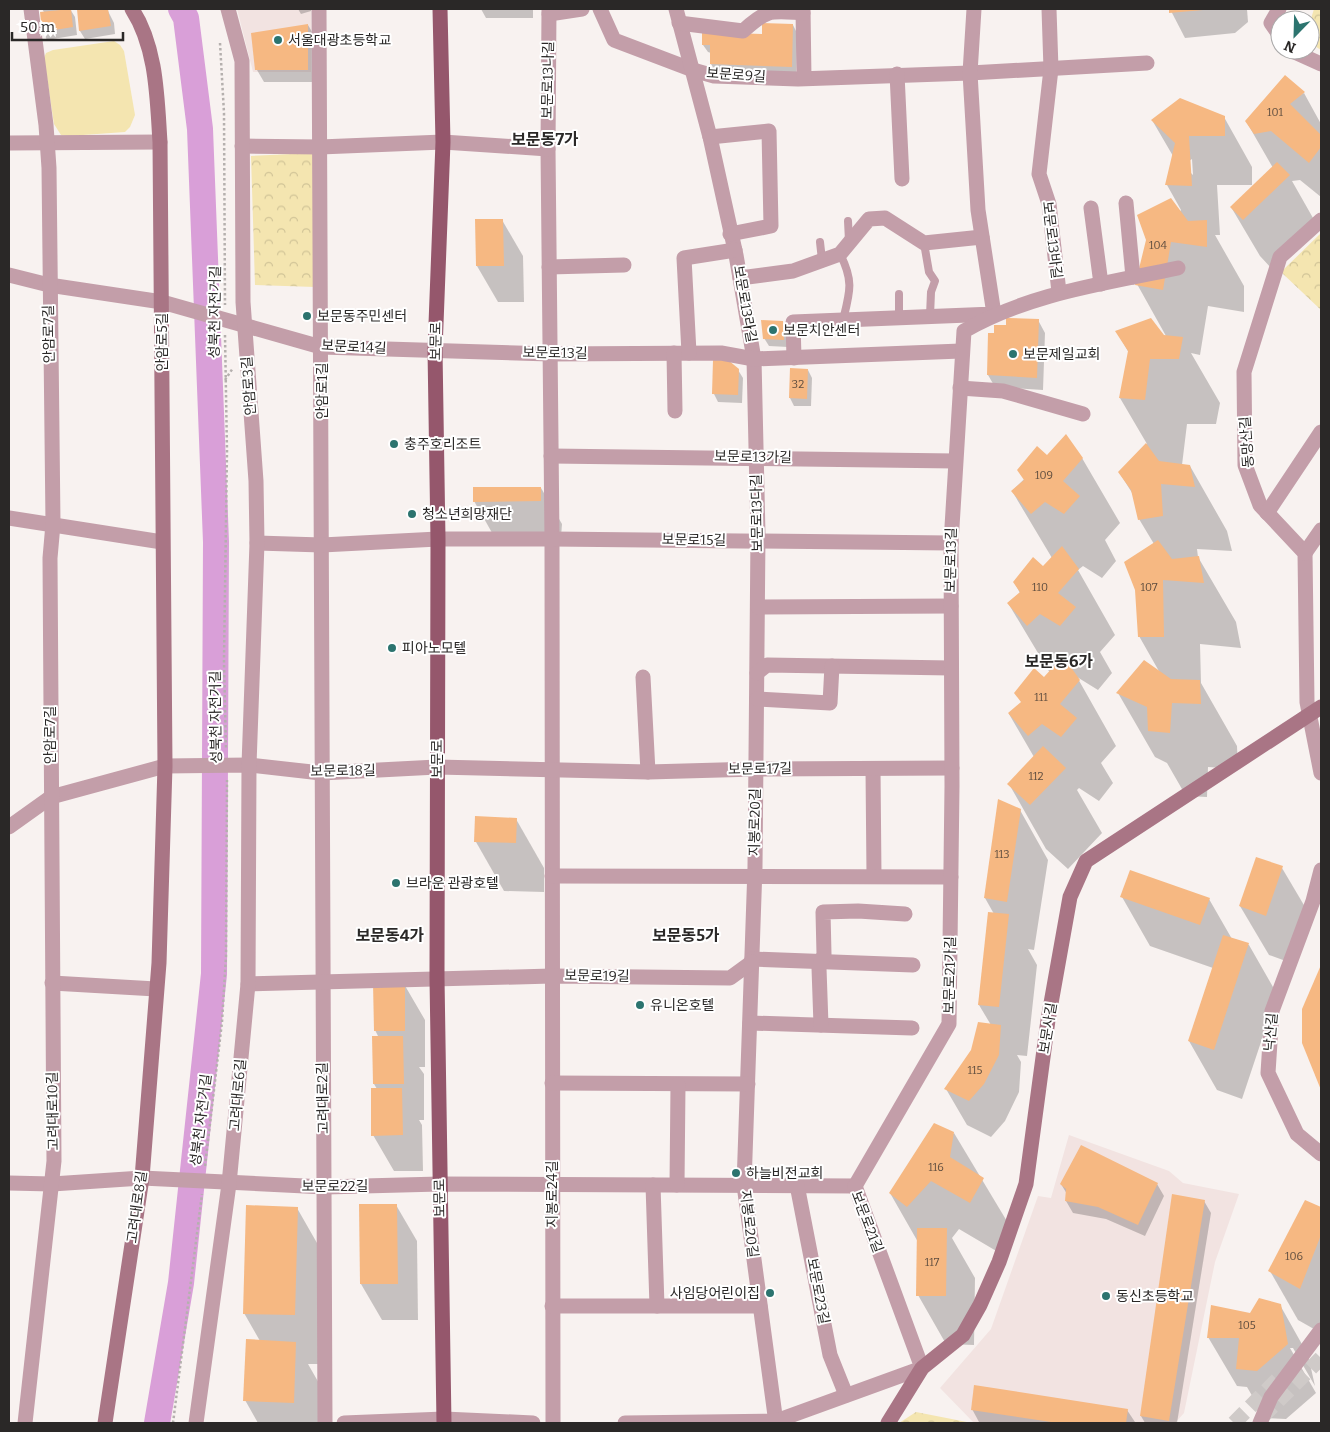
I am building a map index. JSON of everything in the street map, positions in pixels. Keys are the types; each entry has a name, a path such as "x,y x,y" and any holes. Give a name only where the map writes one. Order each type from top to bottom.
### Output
{"main road":[{"name":"안암로5길","path":"132,9 141,27 150,54 155,82 160,142 165,766"},
{"name":"보문로","path":"440,9 443,142 435,350 438,539 437,978 444,1421"},
{"name":"보문사길","path":"888,1423 922,1368 963,1335 980,1305 999,1262 1026,1184 1048,1020 1070,897 1086,861 1315,710"},
{"name":"고려대로8길","path":"105,1423 142,1178 156,989 165,766"}],"street":[{"name":"안암로7길","path":"31,9 48,144 48,285 53,524 50,558 51,797"},
{"name":"안암로3길","path":"228,9 242,61 246,326 257,542 249,765"},
{"name":"안암로1길","path":"319,9 322,347 321,773"},
{"name":"보문로13나길","path":"550,354 549,11 582,9"},
{"name":"보문로9길","path":"600,9 614,40 714,76 804,78 970,73 1147,63"},
{"path":"974,9 970,73 978,210 994,314"},
{"name":"보문로13바길","path":"1049,9 1051,68 1039,174 1049,204 1059,292 1178,268"},
{"path":"678,16 743,30 758,16 770,11 803,11 804,78"},
{"name":"보문로13라길","path":"678,16 710,137 735,250 754,359"},
{"path":"897,74 902,179"},
{"path":"710,137 769,131 771,226 730,234"},
{"path":"9,143 160,142"},
{"path":"242,146 320,147 443,142 548,149"},
{"path":"1126,204 1133,277"},
{"path":"1091,208 1100,284"},
{"path":"740,278 793,271 822,260 844,249 869,219 885,218 924,244 982,237"},
{"name":"동망산길","path":"1305,553 1260,505 1245,465 1244,372 1280,257 1321,220"},
{"name":"보문로13라길","path":"682,353 684,258 735,250"},
{"path":"549,266 624,265"},
{"path":"9,274 48,285 162,302"},
{"name":"보문로13길","path":"952,768 950,544 961,351 964,331 994,314 1059,292"},
{"name":"보문로14길","path":"162,302 322,347 435,350"},
{"name":"보문로13길","path":"794,358 793,322 994,314"},
{"name":"보문로13길","path":"435,350 550,354 721,353 754,359 961,351"},
{"path":"675,410 682,353"},
{"path":"550,354 552,770"},
{"name":"보문로13다길","path":"754,359 758,541 756,769"},
{"path":"960,388 1003,392 1083,414"},
{"path":"1268,513 1321,432"},
{"name":"보문로13가길","path":"551,456 756,457 955,461"},
{"path":"9,518 162,542"},
{"path":"1321,530 1305,553 1315,710 1321,768"},
{"path":"257,542 322,545 438,539"},
{"name":"보문로15길","path":"438,539 950,544"},
{"path":"758,608 951,606"},
{"path":"757,673 767,665 951,668"},
{"path":"757,699 830,703 832,666"},
{"path":"643,678 648,772"},
{"name":"보문로18길","path":"165,766 249,765 321,773 437,767"},
{"name":"고려대로6길","path":"196,1423 229,1184 248,984 249,765"},
{"path":"9,826 51,797 165,766"},
{"name":"보문로17길","path":"437,767 648,772 756,769 952,768"},
{"name":"보문로21가길","path":"855,1186 949,1024 952,768"},
{"name":"지봉로20길","path":"756,769 755,876 744,1185 776,1422"},
{"path":"873,769 874,876"},
{"name":"지봉로24길","path":"552,770 553,1423"},
{"name":"고려대로2길","path":"321,773 325,1187 324,1423"},
{"name":"고려대로10길","path":"25,1423 52,1184 51,797"},
{"name":"낙산길","path":"1321,870 1313,901 1272,1011 1268,1073 1297,1134 1321,1154"},
{"path":"552,876 755,876"},
{"name":"지봉로20길","path":"755,876 951,877"},
{"path":"821,1025 819,968 824,954 823,912 858,911 905,914"},
{"path":"752,960 913,965"},
{"name":"보문로19길","path":"437,978 552,976 730,978 752,960"},
{"path":"248,984 322,980 437,978"},
{"path":"52,983 156,989"},
{"path":"750,1023 912,1028"},
{"path":"552,1083 748,1084"},
{"path":"677,1185 678,1085"},
{"path":"9,1183 52,1184 142,1178"},
{"name":"보문로22길","path":"142,1178 229,1184 325,1187 440,1184"},
{"name":"보문로21길","path":"440,1184 855,1186 922,1368"},
{"path":"653,1185 657,1306"},
{"name":"보문로23길","path":"796,1185 830,1355 846,1395"},
{"path":"552,1306 760,1306"},
{"path":"1260,1423 1271,1396 1321,1330"},
{"path":"625,1423 776,1422 922,1368"},
{"path":"344,1423 444,1421 534,1423"}],"lane":[{"path":"843,320 851,289 844,249 848,220"},
{"path":"820,242 822,260"},
{"path":"924,244 930,272 935,281 931,292 930,316"},
{"path":"899,318 900,294"}],"path":[{"name":"성북천 자전거길","path":"220,38 223,57 225,307"},
{"name":"성북천 자전거길","path":"225,326 226,754"},
{"name":"성북천 자전거길","path":"205,1170 222,1022 226,965 227,773"},
{"path":"173,1423 203,1189"}],"shaded area":[{"name":"서울대광초등학교","path":"237,9 311,9 311,72 253,72"},
{"name":"동신초등학교","path":"1069,1135 1169,1171 1183,1183 1239,1194 1215,1262 1184,1413 1175,1423 974,1423 940,1388 991,1329 1038,1196 1051,1198"}],"green space":[{"path":"1321,9 1321,50 1320,10 1314,10"},
{"path":"114,41 124,51 135,115 130,127 125,132 61,135 54,124 44,58 46,53 53,50"},
{"path":"313,153 315,287 255,285 251,156"},
{"path":"1321,233 1321,310 1281,272"},
{"path":"916,1412 972,1423 899,1423"}],"building":[{"path":"71,9 73,27 42,32 40,12"},
{"path":"77,9 108,9 111,26 79,31"},
{"path":"1169,9 1203,9 1203,10 1169,13"},
{"path":"762,23 793,24 792,67 710,64 710,45 702,45 702,32 762,34"},
{"path":"308,24 308,70 255,70 251,33"},
{"path":"1285,75 1305,92 1290,104 1321,135 1321,147 1309,163 1271,131 1254,134 1245,121"},
{"path":"1180,98 1225,116 1225,136 1189,136 1192,186 1165,185 1175,143 1151,120"},
{"path":"1277,162 1290,175 1243,220 1230,207"},
{"path":"1171,198 1188,221 1207,220 1207,247 1171,242 1163,290 1135,285 1146,240 1137,215"},
{"path":"475,219 503,219 504,266 476,266"},
{"name":"보문제일교회","path":"1006,318 1039,319 1037,378 987,375 988,333 994,333 994,325 1006,325"},
{"path":"1151,318 1164,335 1183,337 1179,359 1150,359 1145,400 1119,398 1128,351 1115,331"},
{"name":"보문치안센터","path":"761,320 783,321 784,340 763,339"},
{"path":"713,360 728,360 739,369 738,395 712,394"},
{"path":"790,368 808,369 807,399 789,398"},
{"path":"1066,434 1083,458 1063,481 1080,496 1064,514 1045,502 1031,514 1011,491 1024,480 1017,470 1037,446 1047,455"},
{"path":"1146,443 1159,461 1190,465 1195,487 1161,484 1163,516 1138,520 1131,490 1118,472"},
{"path":"473,487 541,487 541,501 473,502"},
{"path":"1158,540 1172,559 1199,556 1204,583 1163,580 1164,637 1138,637 1135,590 1124,562"},
{"path":"1062,546 1079,569 1058,593 1076,607 1060,626 1040,614 1027,626 1007,603 1020,592 1013,582 1033,557 1043,566"},
{"path":"1063,656 1080,680 1060,704 1077,718 1061,737 1042,724 1028,736 1008,713 1021,702 1014,693 1034,668 1044,677"},
{"path":"1144,660 1171,679 1200,680 1201,704 1172,703 1170,733 1148,731 1147,707 1116,693"},
{"path":"1043,746 1066,768 1030,805 1007,784"},
{"path":"998,799 1021,809 1007,902 984,898"},
{"path":"475,816 517,818 516,843 474,842"},
{"path":"1256,857 1283,866 1266,916 1239,906"},
{"path":"1130,870 1210,898 1200,925 1120,897"},
{"path":"988,912 1009,914 999,1007 978,1005"},
{"path":"1223,935 1249,943 1214,1050 1188,1041"},
{"path":"1321,965 1321,1090 1302,1043 1302,1009"},
{"path":"373,983 405,983 405,1031 374,1031"},
{"path":"978,1022 1001,1025 999,1055 984,1084 969,1101 944,1089 971,1050"},
{"path":"372,1036 403,1036 404,1084 373,1084"},
{"path":"371,1088 402,1088 403,1135 371,1136"},
{"path":"934,1123 954,1132 950,1157 984,1178 970,1203 931,1181 907,1207 889,1193"},
{"path":"1081,1145 1158,1183 1138,1225 1098,1207 1065,1201 1066,1189 1060,1184"},
{"path":"1172,1194 1205,1200 1169,1421 1140,1416"},
{"path":"1305,1200 1321,1207 1321,1235 1300,1289 1268,1271"},
{"path":"359,1204 397,1204 398,1284 360,1284"},
{"path":"246,1205 298,1207 295,1315 243,1314"},
{"path":"917,1228 947,1228 946,1296 916,1296"},
{"path":"1259,1298 1281,1304 1288,1344 1257,1371 1236,1369 1239,1338 1207,1338 1211,1305 1250,1313"},
{"path":"246,1339 296,1342 294,1403 243,1401"},
{"path":"974,1385 1128,1409 1126,1423 1058,1423 971,1410"}],"waterway":[{"path":"157,1423 181,1283 214,974 216,542 200,129 186,18 181,9"}],"tunnel":[{"path":"1262,1417 1321,1358"},
{"path":"1234,1423 1282,1375"}],"place":[{"name":"서울대광초등학교","path":"278,40"},
{"name":"보문동주민센터","path":"307,316"},
{"name":"보문치안센터","path":"773,330"},
{"name":"보문제일교회","path":"1013,354"},
{"name":"충주호리조트","path":"394,444"},
{"name":"청소년희망재단","path":"412,514"},
{"name":"피아노모텔","path":"392,648"},
{"name":"브라운 관광호텔","path":"396,883"},
{"name":"유니온호텔","path":"640,1005"},
{"name":"하늘비전교회","path":"736,1173"},
{"name":"사임당어린이집","path":"770,1293"},
{"name":"동신초등학교","path":"1106,1296"}],"district":[{"name":"보문동7가","path":"545,139"},
{"name":"보문동6가","path":"1059,661"},
{"name":"보문동4가","path":"390,935"},
{"name":"보문동5가","path":"686,935"}]}
